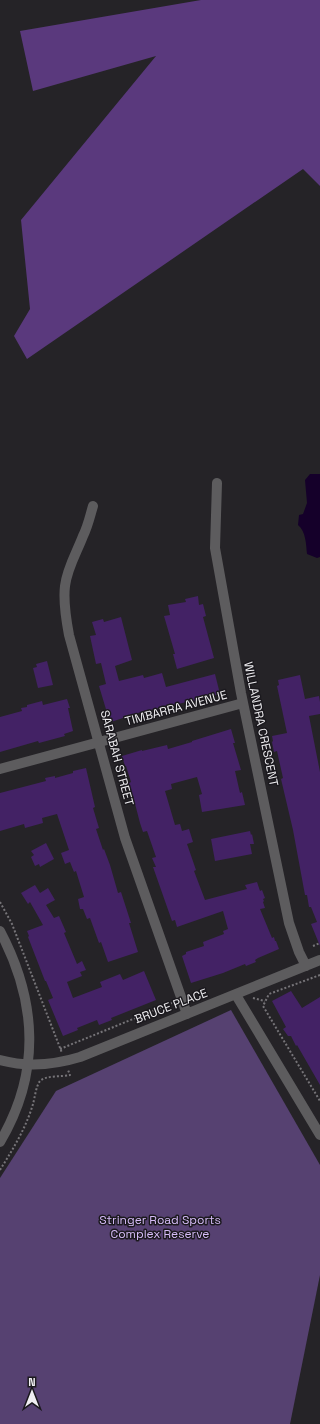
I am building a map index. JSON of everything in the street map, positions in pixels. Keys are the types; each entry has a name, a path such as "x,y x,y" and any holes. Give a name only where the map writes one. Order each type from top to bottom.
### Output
{"street":[{"name":"WILLANDRA CRESCENT","path":"217,483 215,548 243,703 289,923 299,952 306,966"},
{"name":"SARABAH STREET","path":"93,506 84,534 68,570 65,584 64,600 69,635 125,838 187,1014"},
{"name":"TIMBARRA AVENUE","path":"0,769 243,703"},
{"path":"0,931 17,970 27,1007 30,1041 29,1064 26,1081 16,1110 0,1142"},
{"name":"BRUCE PLACE","path":"0,1060 12,1063 56,1064 80,1058 320,960"},
{"path":"236,995 320,1135"}],"path":[{"path":"313,946 320,943"},
{"path":"320,975 269,994 263,1006 320,1101"},
{"path":"60,1049 173,1003"}],"green space":[{"name":"Stringer Road Sports Complex Reserve","path":"231,1010 320,1165 320,1275 290,1424 0,1424 0,1178 56,1091"}],"shaded area":[{"path":"201,0 320,0 320,186 303,169 27,359 14,336 30,309 21,220 156,56 33,91 20,31"},
{"path":"310,474 320,474 320,557 317,558 307,554 303,531 298,525 299,515 303,514 307,503 305,480"}],"building":[{"path":"198,596 199,605 203,604 206,616 203,617 214,658 177,669 173,654 175,654 164,616 170,615 168,605 186,602 185,599"},
{"path":"121,617 132,660 115,666 119,681 143,675 144,678 162,673 166,687 215,674 220,694 188,703 141,712 111,722 99,686 106,684 101,663 96,664 90,636 96,635 92,622 103,619 104,622"},
{"path":"47,661 53,685 38,688 33,668 37,667 36,664"},
{"path":"300,675 305,699 319,696 320,702 320,714 309,716 320,772 320,946 311,924 317,922 311,907 309,907 307,895 305,895 293,830 281,779 283,778 277,751 274,752 272,742 272,736 287,733 277,686 279,685 278,680"},
{"path":"67,699 70,708 68,708 73,731 64,734 65,736 39,743 38,741 0,752 0,717 22,711 21,708 27,707 27,705 42,701 43,705"},
{"path":"231,729 235,743 233,743 241,770 235,771 240,793 242,792 245,805 202,812 199,795 202,794 197,777 171,784 172,789 165,791 175,825 180,824 182,831 189,829 193,842 187,844 196,870 194,871 205,900 247,889 245,885 257,882 260,891 262,890 265,898 263,899 263,902 265,908 260,909 272,938 274,937 279,949 258,958 255,960 256,962 246,966 245,964 191,983 182,956 186,954 186,952 204,946 203,942 224,934 223,931 228,929 223,911 177,927 175,920 172,921 153,867 156,867 152,858 156,857 147,831 143,832 129,787 129,783 131,782 122,756 167,745 168,749"},
{"path":"86,768 95,807 93,808 99,828 96,829 110,865 118,893 121,892 138,952 108,962 90,918 87,919 83,909 80,909 78,899 84,897 76,871 74,872 70,862 65,864 61,853 69,850 57,814 42,818 43,823 25,828 24,824 0,831 0,793 46,781 45,778 55,776 55,778"},
{"path":"250,831 254,844 250,844 252,854 215,861 211,839"},
{"path":"46,843 54,859 40,867 39,864 35,866 31,857 34,855 31,851"},
{"path":"35,885 40,893 48,888 55,900 46,905 54,918 59,916 66,932 64,933 77,964 82,961 86,970 80,972 82,976 67,982 73,998 102,987 100,982 120,974 123,980 144,971 156,1000 111,1018 112,1020 99,1025 97,1020 77,1028 78,1030 63,1036 48,1000 53,998 28,937 27,931 43,925 30,902 28,904 21,893"},
{"path":"291,991 302,1008 320,997 320,1085 297,1045 296,1046 291,1036 288,1036 283,1029 286,1027 272,1001"}]}
